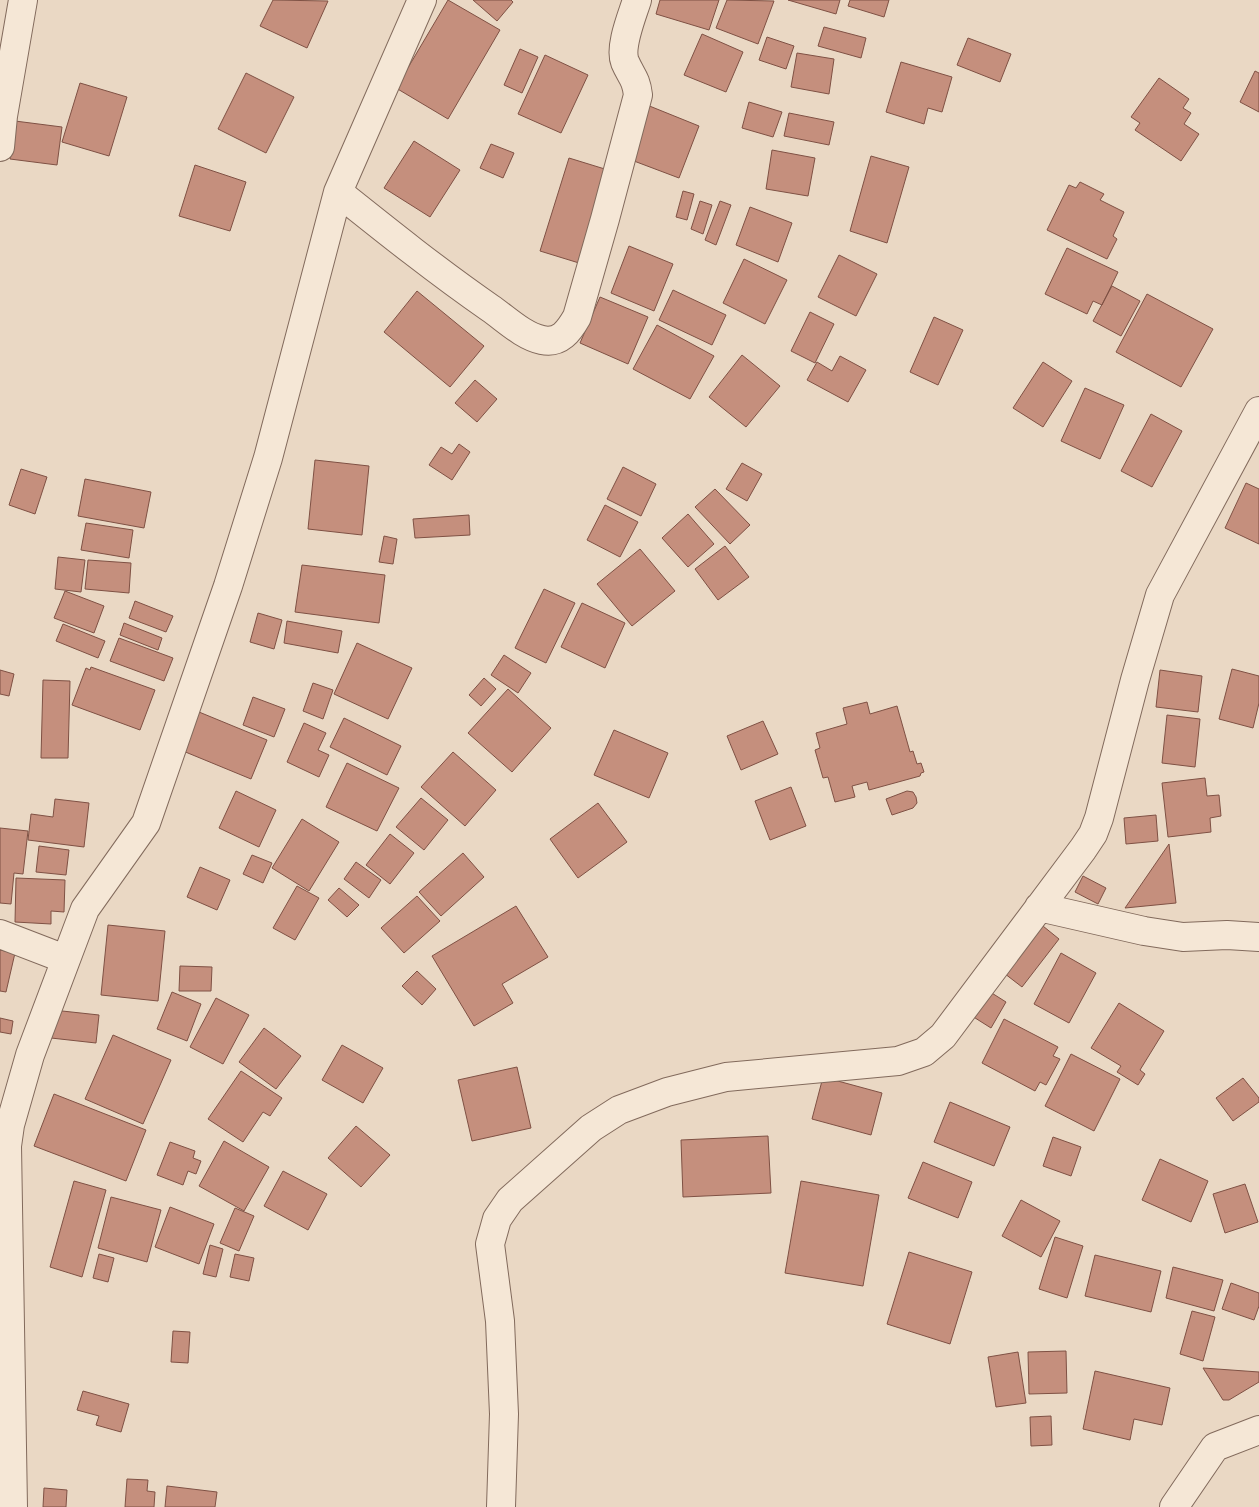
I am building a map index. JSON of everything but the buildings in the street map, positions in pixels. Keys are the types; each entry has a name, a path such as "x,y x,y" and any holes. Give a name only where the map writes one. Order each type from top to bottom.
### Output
{"street":[{"path":"0,147 3,116 23,0"},
{"path":"13,1507 7,1146 10,1125 30,1055 85,909 146,823 228,586 268,458 338,192 422,0"},
{"path":"338,192 458,286 529,336 550,340 569,332 577,317 585,291 638,95 637,83 624,60 624,45 637,0"},
{"path":"501,1507 504,1414 500,1321 490,1244 497,1219 510,1200 591,1128 619,1110 667,1092 726,1077 898,1061 924,1052 943,1036 1093,834 1160,595 1259,411"},
{"path":"1039,907 1144,931 1183,937 1227,935 1259,937"},
{"path":"0,934 65,959"},
{"path":"1174,1507 1214,1447 1259,1430"}]}
